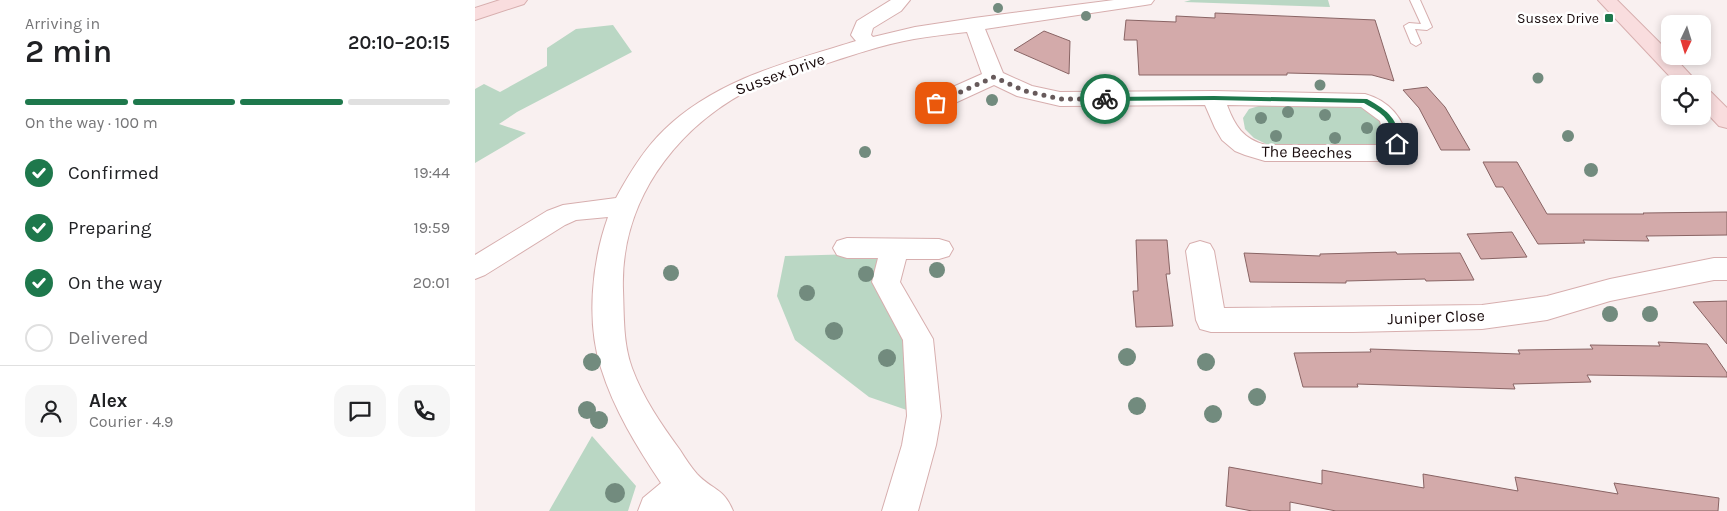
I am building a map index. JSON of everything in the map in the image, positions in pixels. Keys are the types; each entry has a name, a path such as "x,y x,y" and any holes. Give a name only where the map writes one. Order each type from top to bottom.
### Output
{"street":[{"path":"475,14 518,0"},
{"path":"868,44 861,35 863,25 894,7 901,0"},
{"name":"Sussex Drive","path":"715,511 685,487 650,437 631,403 616,367 609,329 609,274 613,240 624,206 643,171 673,135 706,107 739,87 790,68 868,44 915,33 1094,9 1145,0"},
{"path":"1607,0 1680,75"},
{"path":"936,103 994,77 974,24"},
{"name":"The Beeches","path":"994,77 1025,91 1060,99 1214,98 1365,101 1385,112 1395,127 1397,144 1381,153 1265,153 1247,148 1236,142 1225,127 1214,98"},
{"path":"1711,105 1727,121"},
{"path":"475,268 555,218 572,211 624,206"},
{"path":"847,248 939,249"},
{"path":"895,248 886,282 918,339 924,416 919,445 900,511"},
{"name":"Juniper Close","path":"1199,251 1211,320 1353,320 1482,317 1547,308 1610,290 1714,269 1727,269"},
{"path":"656,511 685,487"}],"lane":[{"path":"1415,0 1427,27 1409,26 1416,43"}],"green space":[{"path":"1191,0 1328,0 1330,7 1184,2"},
{"path":"613,25 632,52 517,112 499,124 526,133 475,163 475,89 484,84 500,92 547,66 547,48 576,29"},
{"path":"1262,105 1365,106 1375,110 1389,139 1377,147 1296,148 1268,145 1254,138 1245,129 1243,118 1249,109"},
{"path":"894,253 886,282 918,339 924,416 869,397 795,340 777,296 785,256"},
{"path":"592,436 636,486 628,511 549,511"}],"building":[{"path":"1215,13 1375,20 1394,81 1372,75 1287,73 1287,75 1139,75 1137,40 1124,40 1126,20 1176,22 1176,16 1215,18"},
{"path":"1044,31 1070,41 1069,74 1014,50"},
{"path":"1427,87 1445,107 1470,150 1441,150 1419,108 1403,90"},
{"path":"1483,162 1517,162 1547,214 1727,212 1727,235 1646,236 1649,241 1583,240 1585,243 1538,244 1503,187 1496,187"},
{"path":"1512,232 1527,257 1481,259 1467,234"},
{"path":"1136,240 1167,240 1170,274 1166,274 1173,326 1136,327 1133,291 1138,291"},
{"path":"1396,252 1397,254 1460,253 1474,280 1426,281 1425,279 1346,281 1346,283 1250,282 1244,253 1320,256 1320,254"},
{"path":"1727,301 1727,344 1693,302"},
{"path":"1658,342 1707,344 1727,373 1727,377 1587,375 1591,382 1513,384 1515,389 1357,384 1358,387 1303,387 1294,353 1371,352 1370,349 1520,354 1518,350 1593,349 1590,345 1660,346"},
{"path":"1229,467 1322,484 1322,470 1424,488 1423,474 1518,491 1515,477 1618,494 1614,483 1719,498 1718,511 1336,511 1290,502 1290,511 1252,511 1226,506"}],"way so far":[{"path":"936,103 994,77 1025,91 1060,99 1105,99"}],"place":[{"name":"Sussex Drive","path":"1609,18"}],"route":[{"path":"1105,99 1214,98 1365,101 1385,112 1395,127 1397,144"}]}
